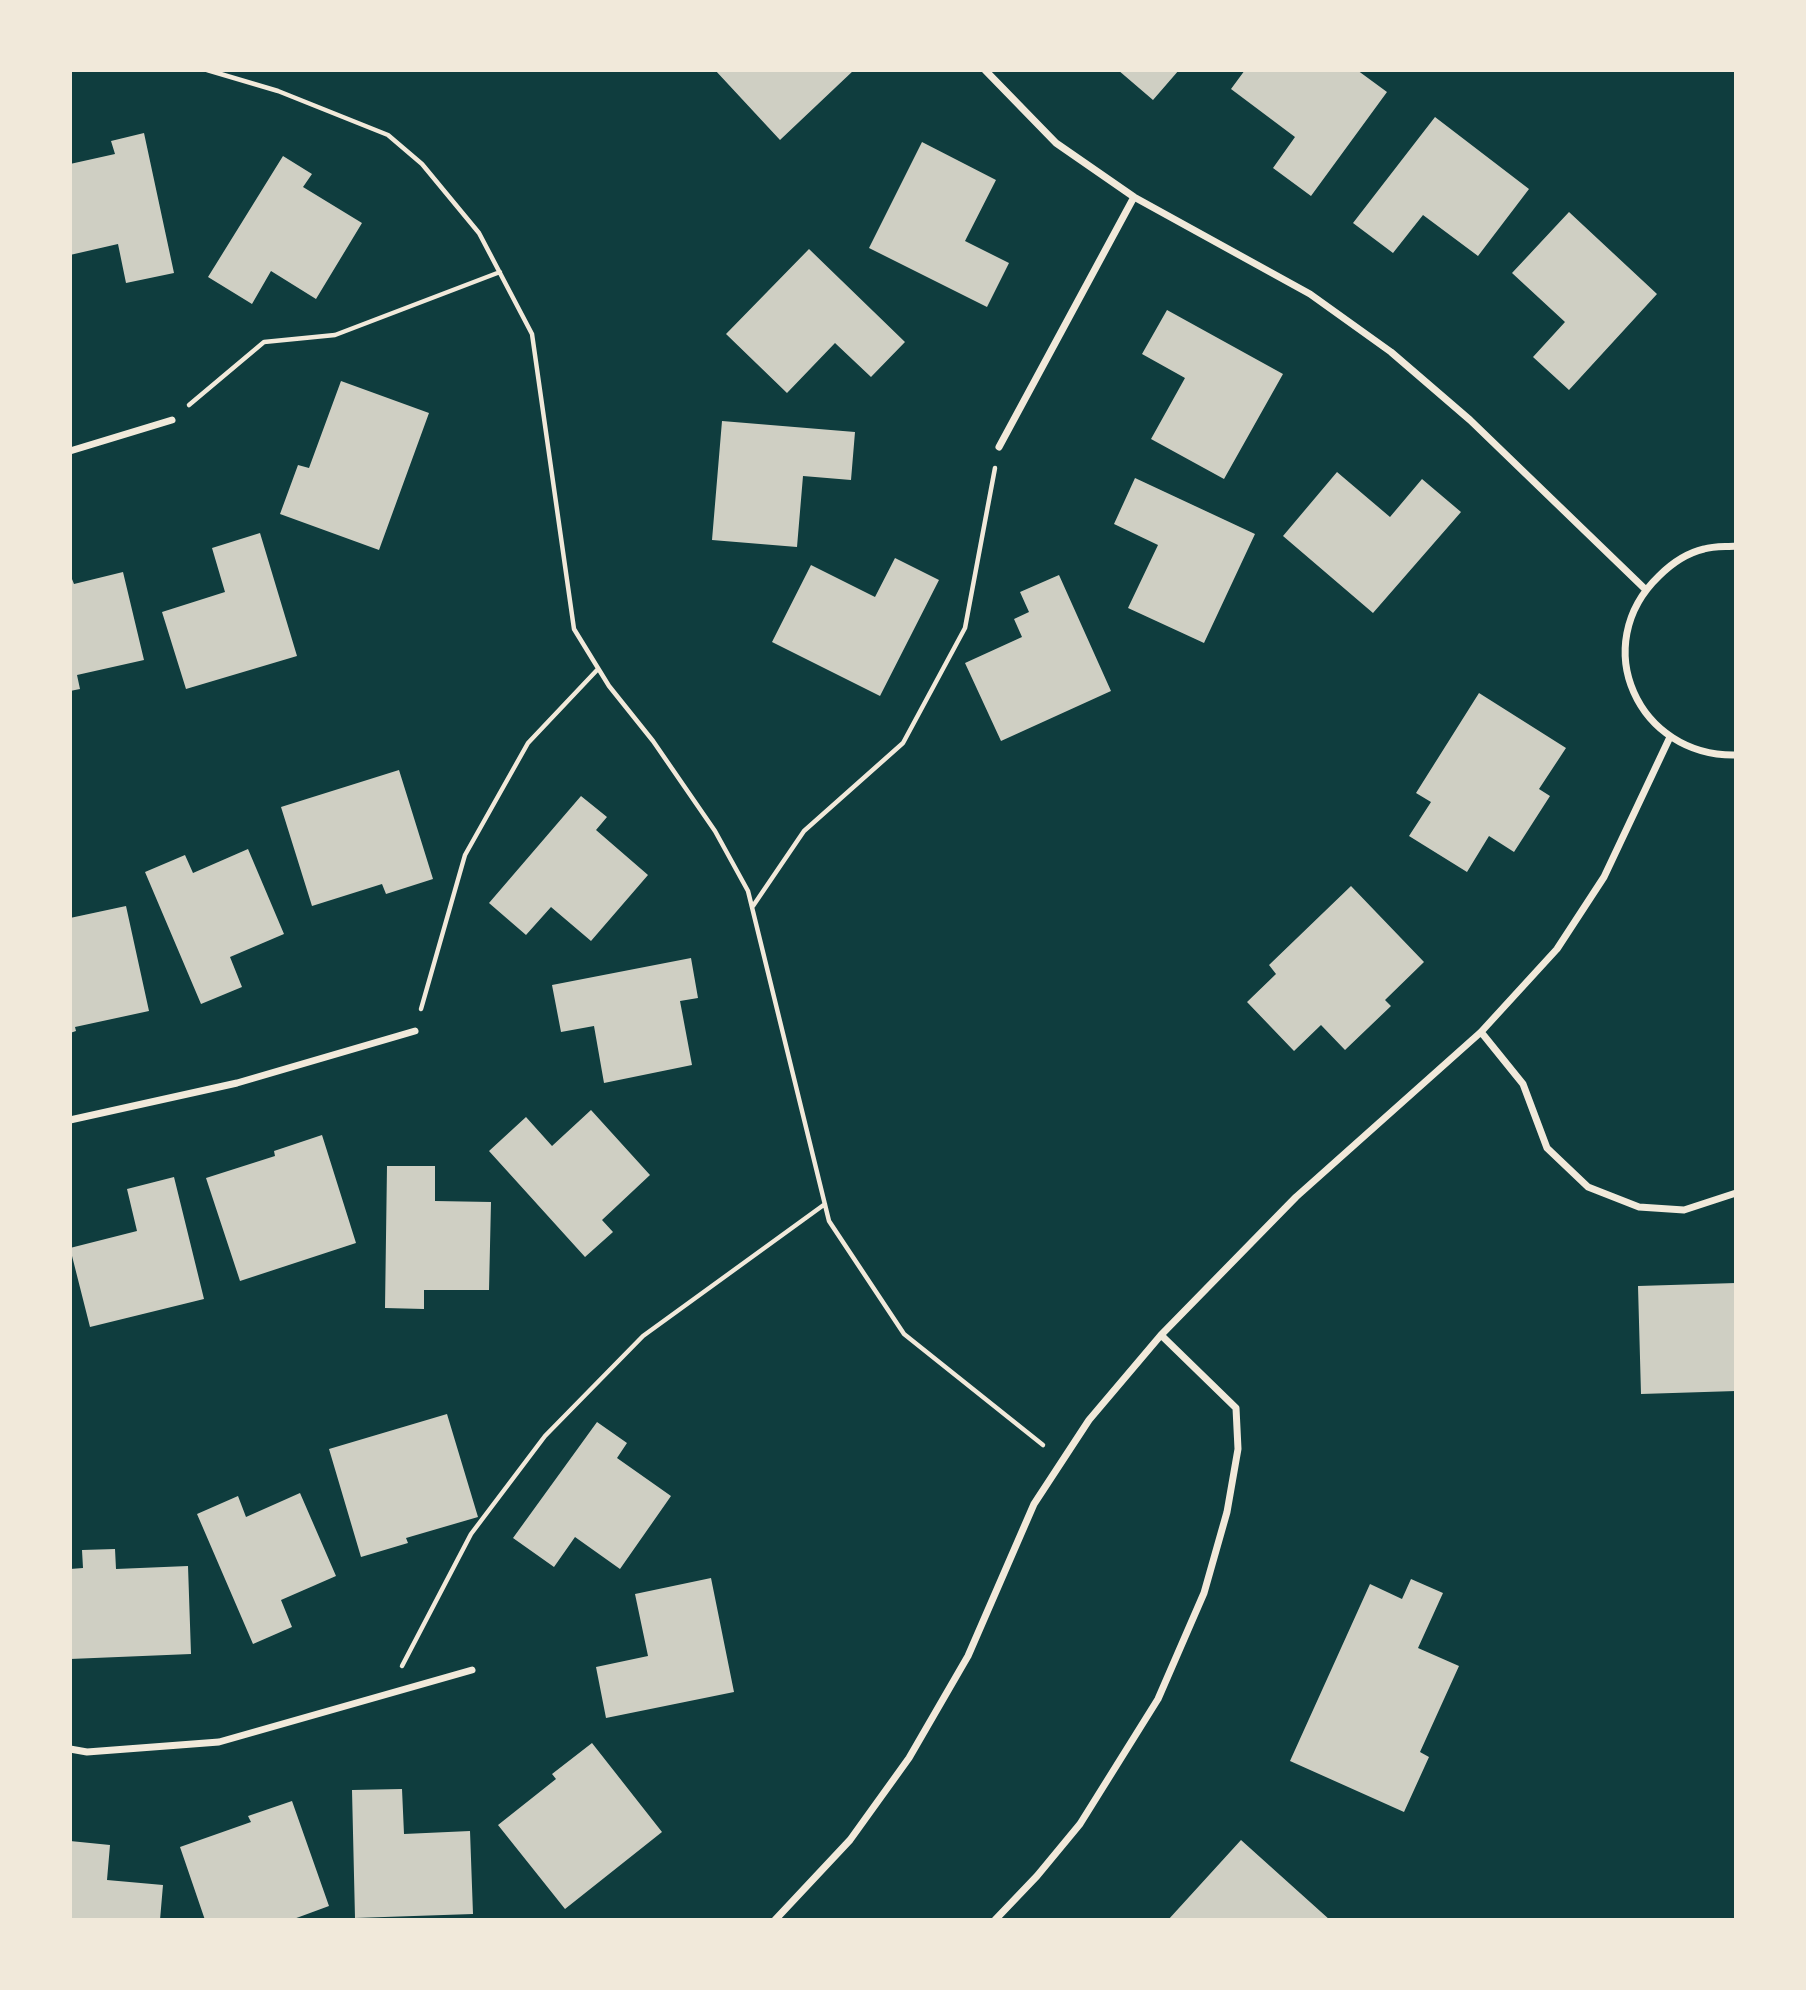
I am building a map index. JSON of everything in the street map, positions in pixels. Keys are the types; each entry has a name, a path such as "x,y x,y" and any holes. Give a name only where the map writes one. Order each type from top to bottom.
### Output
{"street":[{"path":"985,70 1056,143 1134,197 1310,294 1391,352 1470,421 1645,589"},
{"path":"999,447 1134,197"},
{"path":"70,451 172,420"},
{"path":"1736,546 1705,548 1671,564 1645,589 1630,619 1624,653 1630,685 1646,715 1670,737 1701,752 1736,755"},
{"path":"775,1920 850,1840 908,1758 968,1656 1034,1504 1089,1420 1161,1335 1296,1197 1481,1032 1557,948 1604,877 1670,737"},
{"path":"70,1120 237,1083 415,1031"},
{"path":"1481,1032 1523,1084 1547,1148 1588,1187 1639,1207 1684,1210 1736,1193"},
{"path":"995,1920 1037,1876 1080,1824 1158,1699 1204,1593 1227,1512 1238,1449 1236,1408 1161,1335"},
{"path":"70,1749 88,1752 219,1742 472,1670"}],"path":[{"path":"207,70 278,91 388,135 422,164 479,233 532,334 574,629 609,686 653,741 715,831 748,891 829,1220 904,1334 1063,1461"},
{"path":"172,420 264,342 335,335 500,272"},
{"path":"752,906 804,831 903,743 965,628 999,447"},
{"path":"415,1031 465,855 528,743 598,668"},
{"path":"387,1693 471,1534 545,1436 643,1336 825,1204"}],"building":[{"path":"715,70 854,70 780,140"},
{"path":"1118,70 1179,70 1153,100"},
{"path":"1245,70 1357,70 1387,92 1311,196 1273,168 1295,137 1231,89"},
{"path":"1435,117 1529,189 1478,256 1423,215 1393,253 1353,223"},
{"path":"144,133 174,273 126,283 118,244 70,255 70,164 115,154 111,141"},
{"path":"922,142 996,180 965,241 1009,263 987,307 869,248"},
{"path":"283,156 312,174 303,187 362,223 316,299 271,271 252,304 208,277"},
{"path":"1569,212 1657,294 1569,390 1533,357 1565,322 1512,273"},
{"path":"809,249 905,342 871,377 835,343 787,393 726,334"},
{"path":"1167,310 1283,374 1224,479 1151,439 1185,378 1142,354"},
{"path":"341,381 429,413 379,550 280,514 298,465 309,468"},
{"path":"722,421 855,432 851,480 803,476 797,547 712,540"},
{"path":"1337,472 1390,517 1422,479 1461,512 1373,613 1283,536"},
{"path":"1135,478 1255,534 1204,643 1128,608 1158,545 1114,524"},
{"path":"260,533 297,656 186,689 162,612 225,592 212,548"},
{"path":"895,558 939,580 880,696 772,642 811,565 875,597"},
{"path":"123,572 144,660 77,675 80,689 70,691 70,574 74,584"},
{"path":"1059,575 1111,691 1001,741 965,663 1022,637 1014,619 1029,612 1020,592"},
{"path":"1479,693 1566,748 1539,789 1550,796 1514,852 1489,836 1467,872 1409,836 1431,802 1416,793"},
{"path":"399,770 433,879 386,894 382,884 312,906 281,807"},
{"path":"581,796 607,817 596,830 648,875 591,941 551,907 526,935 489,903"},
{"path":"248,849 284,934 230,957 242,987 201,1004 145,872 185,855 193,873"},
{"path":"1351,886 1424,962 1385,1000 1391,1006 1345,1050 1321,1025 1294,1051 1247,1002 1276,974 1269,965"},
{"path":"126,906 149,1011 75,1027 76,1031 70,1033 70,918"},
{"path":"691,958 698,998 680,1001 692,1065 604,1083 594,1026 561,1032 552,985"},
{"path":"591,1110 650,1175 602,1220 613,1232 585,1257 489,1151 526,1117 552,1146"},
{"path":"322,1135 356,1243 240,1281 206,1178 275,1156 274,1151"},
{"path":"387,1166 435,1166 435,1201 491,1202 489,1290 424,1290 424,1309 385,1308"},
{"path":"174,1177 204,1299 90,1327 70,1248 137,1231 127,1189"},
{"path":"1736,1283 1736,1391 1641,1394 1638,1286"},
{"path":"447,1414 478,1517 406,1538 408,1543 361,1557 329,1449"},
{"path":"597,1422 627,1443 617,1458 671,1496 620,1569 575,1537 554,1567 513,1538"},
{"path":"300,1493 336,1576 281,1600 292,1627 253,1644 197,1514 238,1496 246,1517"},
{"path":"115,1549 116,1569 188,1566 191,1654 70,1659 70,1569 83,1568 82,1550"},
{"path":"711,1578 734,1692 606,1718 596,1667 648,1656 635,1594"},
{"path":"1411,1579 1443,1593 1418,1648 1459,1666 1420,1752 1429,1757 1404,1812 1290,1761 1370,1584 1402,1599"},
{"path":"592,1743 662,1832 565,1909 498,1825 556,1779 552,1774"},
{"path":"402,1789 404,1834 470,1831 473,1914 355,1918 352,1790"},
{"path":"292,1801 329,1906 291,1920 205,1920 180,1847 251,1822 248,1816"},
{"path":"1241,1840 1330,1920 1168,1920"},
{"path":"70,1841 110,1845 107,1880 163,1885 160,1920 70,1920"}]}
